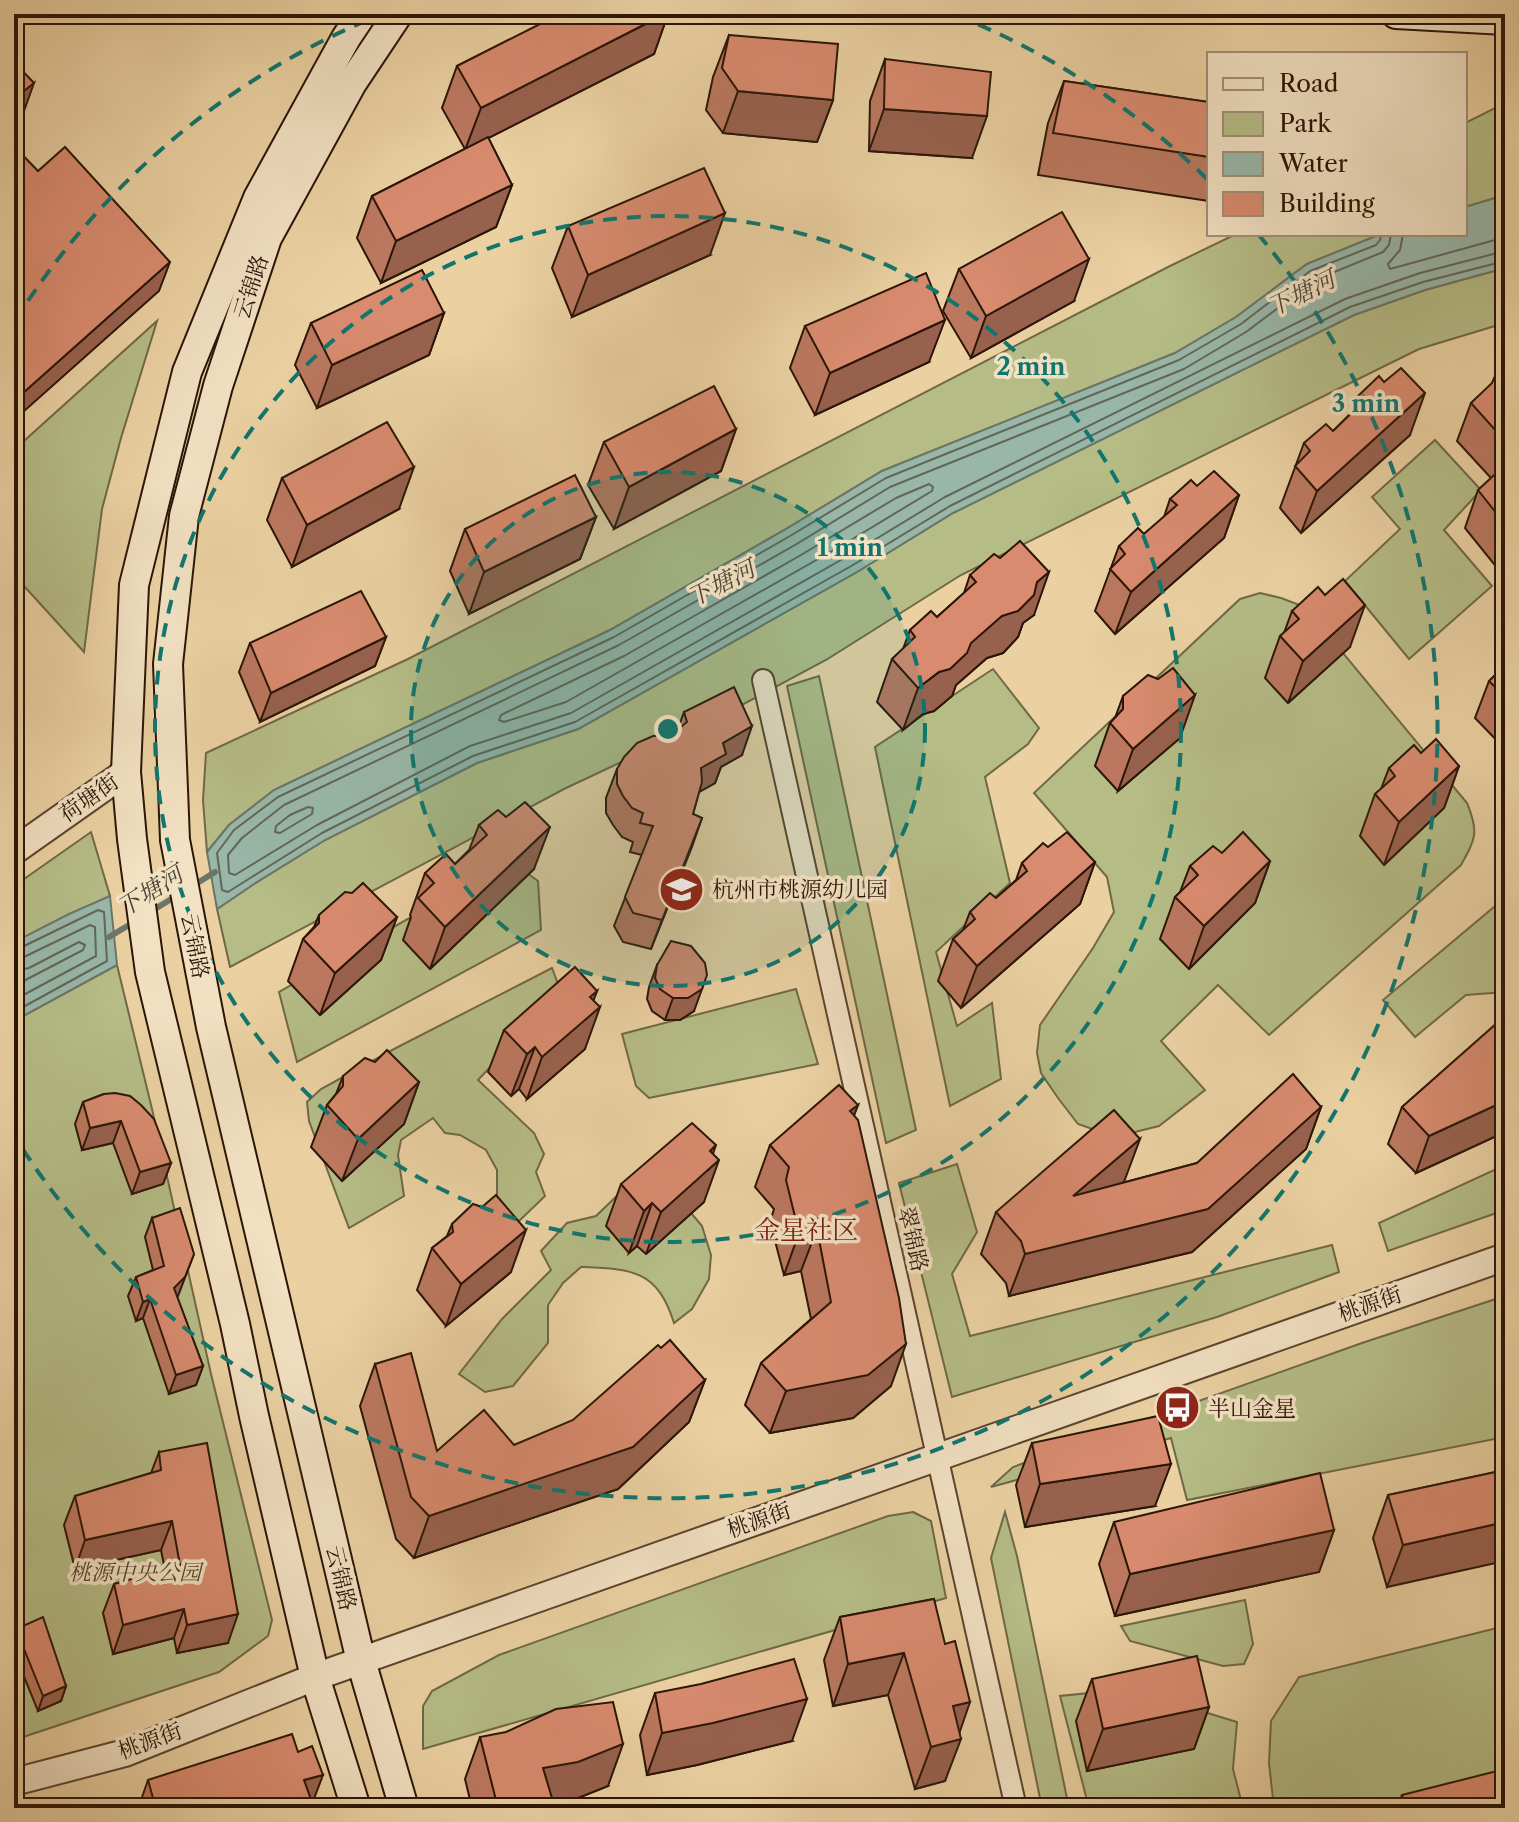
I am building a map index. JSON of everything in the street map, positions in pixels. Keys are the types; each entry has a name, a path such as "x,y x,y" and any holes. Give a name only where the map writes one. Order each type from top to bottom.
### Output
{"main road":[{"name":"云锦路","path":"356,1808 315,1677 235,1324 150,972 126,772 134,585 187,372 258,198 362,14"},
{"name":"云锦路","path":"398,14 352,83 267,238 218,386 184,516 168,664 175,840 211,1027 361,1661 404,1808"},
{"path":"1396,14 1505,20"}],"street":[{"name":"翠锦路","path":"763,680 1016,1808"},
{"name":"荷塘街","path":"14,851 126,772"},
{"name":"桃源街","path":"14,1782 125,1753 315,1677 1505,1257"}],"green space":[{"path":"1505,103 1505,195 1467,206 1467,122"},
{"path":"1232,236 1376,236 1307,264 1236,317 1175,353 882,471 610,630 274,790 229,825 207,852 203,800 206,753 408,659"},
{"path":"1505,268 1505,323 1419,349 961,575 826,660 736,708 564,789 230,967 217,909 325,840 477,763 578,729 857,572 953,513 1354,315 1425,290"},
{"path":"157,321 102,509 84,652 14,575 14,450"},
{"path":"1435,440 1481,490 1444,530 1492,586 1409,659 1345,581 1400,529 1372,497"},
{"path":"1260,593 1305,607 1467,803 1473,821 1473,841 1461,865 1269,1035 1218,985 1161,1041 1205,1090 1159,1126 1115,1137 1078,1124 1041,1073 1037,1053 1040,1025 1114,912 1107,877 1034,793 1240,599"},
{"path":"993,669 1039,728 1028,744 985,777 1010,883 936,952 957,1026 992,1003 1001,1079 950,1106 875,747"},
{"path":"819,676 916,1130 886,1143 787,686"},
{"path":"91,832 110,896 14,944 14,886"},
{"path":"510,861 538,881 541,930 297,1062 279,992"},
{"path":"1500,902 1505,908 1505,992 1466,995 1415,1037 1383,1000"},
{"name":"桃源中央公园","path":"117,965 211,1374 272,1620 268,1636 219,1672 14,1740 14,1021"},
{"path":"552,968 561,992 478,1080 534,1133 544,1154 536,1172 545,1196 516,1224 497,1198 497,1170 486,1150 460,1135 445,1133 433,1118 401,1140 398,1155 404,1196 349,1228 309,1121 307,1102 321,1089"},
{"path":"796,989 818,1064 649,1098 636,1086 622,1034"},
{"path":"650,1164 702,1226 711,1255 709,1279 692,1309 674,1323 667,1305 650,1282 628,1271 581,1267 563,1283 548,1305 548,1343 513,1386 485,1392 459,1374 502,1319 551,1270 541,1251 567,1223 596,1216"},
{"path":"957,1164 977,1232 952,1274 970,1336 1332,1245 1339,1272 1217,1317 952,1397 899,1183"},
{"path":"1505,1165 1505,1210 1388,1251 1379,1223"},
{"path":"1505,1296 1505,1437 1187,1500 1171,1438 991,1487 1013,1467 1362,1343"},
{"path":"913,1512 931,1521 946,1598 423,1749 423,1706 432,1691 499,1655 888,1516"},
{"path":"1005,1512 1017,1556 1069,1808 1042,1808 991,1558"},
{"path":"1245,1600 1253,1644 1244,1664 1223,1666 1130,1641 1121,1626"},
{"path":"1505,1626 1505,1808 1274,1808 1269,1763 1271,1721 1299,1677"},
{"path":"1129,1689 1237,1722 1233,1769 1243,1808 1089,1808 1060,1696"}],"water":[{"path":"1505,195 1505,268 1425,290 1354,315 953,513 857,572 578,729 477,763 325,840 217,909 207,852 229,825 274,790 610,630 882,471 1175,353 1236,317 1307,264 1376,236 1467,236 1467,206"},
{"path":"110,896 117,965 14,1021 14,942"}],"building":[{"path":"560,14 665,14 481,108 457,66"},
{"path":"729,35 838,44 833,100 738,91 722,68"},
{"path":"885,59 991,72 987,116 884,109"},
{"path":"14,62 34,83 14,99"},
{"path":"1064,81 1207,102 1207,157 1053,133"},
{"path":"488,137 512,185 396,241 372,196"},
{"path":"14,146 38,171 65,147 170,262 14,401"},
{"path":"704,168 725,213 588,275 568,226"},
{"path":"1062,212 1089,259 986,316 959,269"},
{"path":"422,270 444,313 332,365 311,323"},
{"path":"926,273 945,320 830,373 805,326"},
{"path":"1505,366 1505,441 1471,403"},
{"path":"1401,368 1425,393 1317,491 1295,466 1310,451 1304,443 1326,424 1333,431 1363,402 1357,397 1379,376 1384,382"},
{"path":"714,386 736,429 629,487 604,442"},
{"path":"387,422 414,467 307,525 282,478"},
{"path":"1505,465 1505,524 1478,490"},
{"path":"1214,471 1239,495 1131,592 1110,569 1125,554 1119,546 1138,528 1144,534 1177,505 1170,499 1191,480 1197,486"},
{"path":"575,475 596,517 484,572 465,529"},
{"path":"1020,541 1049,572 1037,582 1034,595 1018,611 1002,616 971,643 967,653 950,669 939,672 918,688 892,659 915,637 910,630 931,611 937,617 976,582 970,575 994,554 1000,558"},
{"path":"1343,579 1365,605 1303,661 1280,636 1299,619 1292,611 1318,587 1325,595"},
{"path":"361,591 386,637 271,693 250,643"},
{"path":"1505,666 1505,697 1489,681"},
{"path":"1173,668 1195,695 1133,749 1110,723 1123,709 1123,696 1148,675 1158,679"},
{"path":"734,687 752,726 723,743 726,754 701,768 702,782 693,814 702,818 662,920 633,913 625,897 653,826 640,823 643,813 632,808 623,796 617,784 617,769 637,743 653,736 670,736 687,722 684,712"},
{"path":"1436,739 1459,766 1399,822 1375,794 1395,776 1389,768 1414,745 1421,753"},
{"path":"525,802 550,827 445,927 418,898 434,883 425,873 446,854 455,864 487,835 479,825 498,810 506,817"},
{"path":"1067,832 1095,862 977,966 953,939 975,919 970,912 990,893 996,898 1027,871 1022,863 1043,843 1048,847"},
{"path":"1243,832 1270,861 1204,926 1175,897 1198,875 1190,866 1213,846 1222,853"},
{"path":"363,883 397,917 335,973 303,939 319,923 319,915 345,892 352,893"},
{"path":"671,941 691,946 705,963 707,975 702,989 688,998 673,998 660,989 655,978 657,965"},
{"path":"575,967 597,991 590,997 600,1007 542,1057 535,1047 527,1054 504,1030"},
{"path":"1505,1016 1505,1101 1429,1136 1402,1107"},
{"path":"387,1050 419,1082 358,1139 327,1105 343,1086 343,1076 365,1058 375,1062"},
{"path":"1293,1074 1321,1107 1208,1209 1025,1254 1021,1241 996,1212 1114,1110 1140,1139 1073,1196 1197,1163"},
{"path":"839,1085 858,1105 850,1111 858,1120 899,1298 906,1344 868,1375 786,1391 761,1363 831,1302 817,1229 799,1233 786,1180 789,1167 770,1145"},
{"path":"115,1093 130,1096 154,1119 171,1163 140,1172 121,1121 90,1128 83,1102"},
{"path":"692,1123 716,1145 710,1151 719,1160 661,1212 652,1203 644,1211 621,1184"},
{"path":"496,1195 526,1230 461,1284 432,1248 453,1232 452,1224 473,1204 482,1207"},
{"path":"180,1208 194,1254 185,1277 174,1288 203,1366 176,1375 150,1299 143,1302 136,1277 164,1266 152,1218"},
{"path":"670,1340 705,1380 633,1447 429,1516 411,1497 375,1364 411,1353 437,1451 484,1410 514,1445 573,1420 658,1345 661,1348"},
{"path":"1158,1416 1171,1464 1040,1484 1032,1443"},
{"path":"207,1443 238,1614 187,1625 184,1609 123,1625 114,1584 180,1565 172,1521 85,1540 75,1496 161,1470 159,1452"},
{"path":"1505,1470 1505,1522 1403,1545 1388,1495"},
{"path":"1320,1473 1334,1530 1130,1574 1114,1522"},
{"path":"934,1599 945,1644 955,1641 970,1702 953,1706 961,1739 931,1747 904,1653 848,1664 840,1617"},
{"path":"43,1617 66,1686 43,1696 16,1629"},
{"path":"1197,1656 1209,1707 1103,1729 1092,1679"},
{"path":"794,1659 807,1699 662,1733 655,1693"},
{"path":"613,1702 623,1744 578,1762 543,1768 555,1808 498,1808 480,1737 506,1732 556,1709"},
{"path":"292,1734 298,1752 312,1746 323,1775 304,1780 314,1808 133,1808 132,1805 153,1798 148,1780"},
{"path":"1505,1769 1505,1808 1406,1808 1402,1795"}],"waterway":[{"name":"下塘河","path":"191,887 215,872"},
{"name":"下塘河","path":"150,912 178,895"},
{"name":"下塘河","path":"109,937 134,922"}],"place":[{"name":"杭州市桃源幼儿园","path":"681,889"},
{"name":"半山金星","path":"1177,1408"}],"district":[{"name":"金星社区","path":"806,1230"}]}
